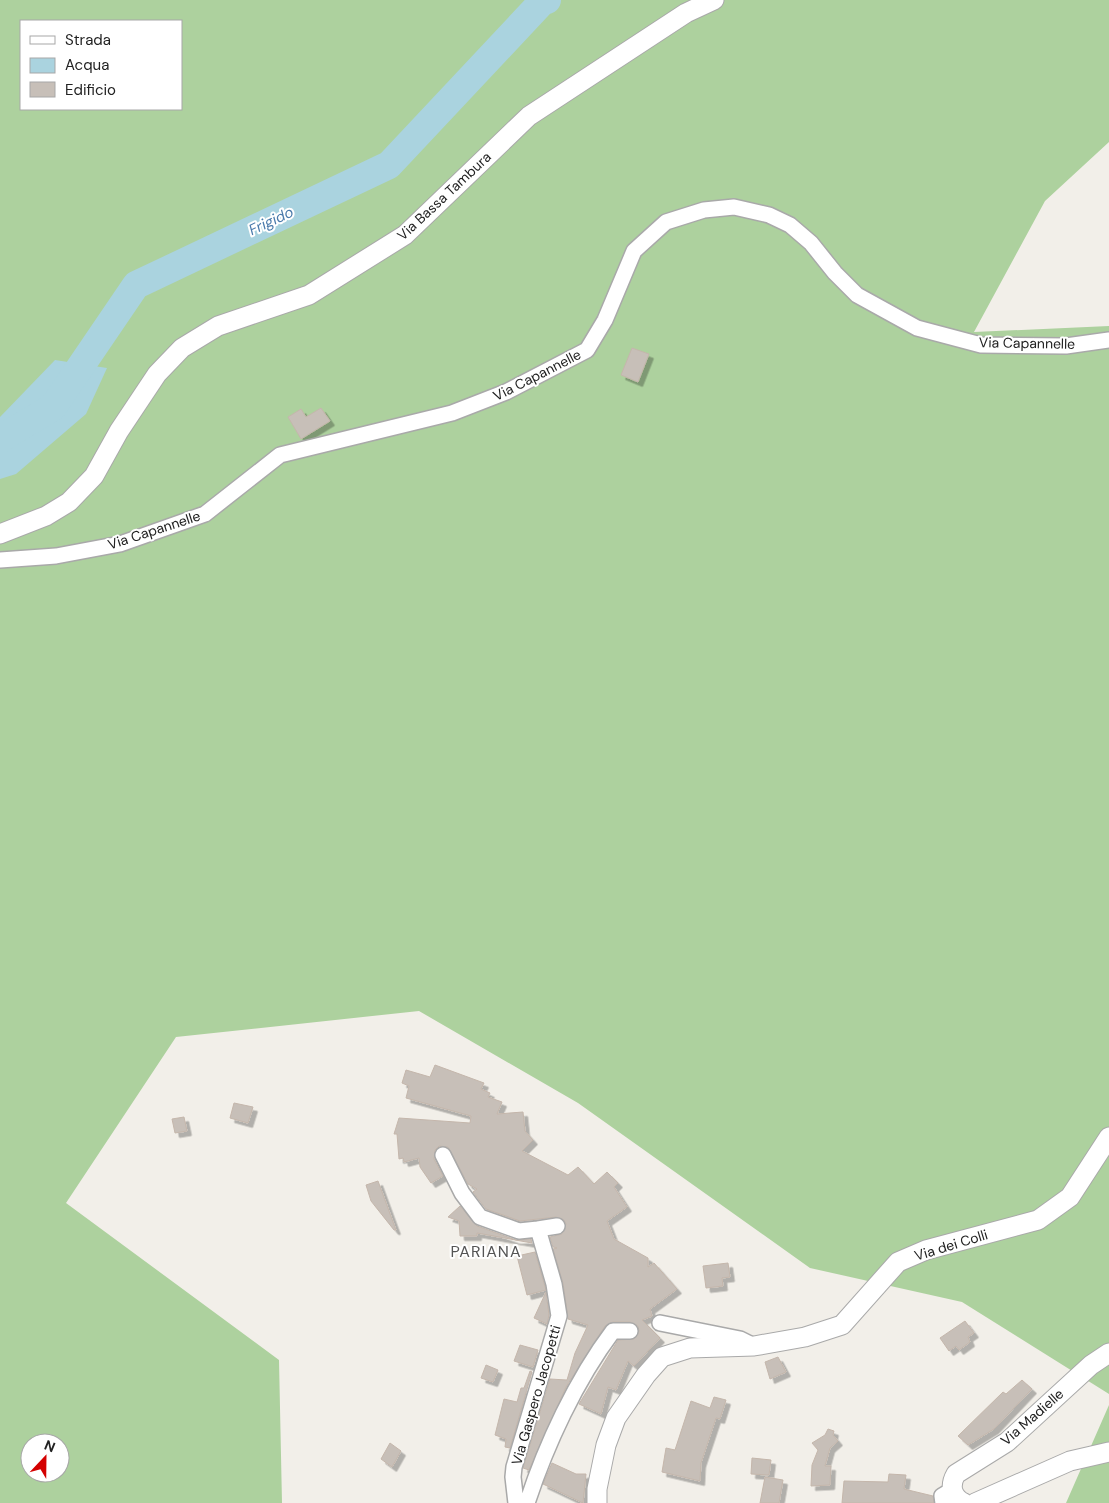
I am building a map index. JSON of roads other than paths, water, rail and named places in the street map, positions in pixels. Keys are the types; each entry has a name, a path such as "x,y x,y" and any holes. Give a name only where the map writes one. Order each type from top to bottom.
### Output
{"street":[{"name":"Via Bassa Tambura","path":"0,534 46,516 69,502 94,476 119,431 156,374 182,348 218,326 309,295 404,235 529,116 686,13 714,0"},
{"name":"Via Capannelle","path":"0,560 56,556 120,544 204,514 280,455 452,413 506,392 587,350 605,320 634,251 666,222 704,210 734,207 769,215 790,226 811,243 835,273 857,295 917,328 981,345 1066,346 1109,340"},
{"name":"Via dei Colli","path":"597,1503 597,1489 606,1445 616,1418 646,1375 662,1357 690,1348 754,1346 805,1337 842,1325 898,1262 926,1250 1038,1220 1070,1197 1109,1137"},
{"path":"443,1155 462,1193 480,1217 519,1231 557,1226"},
{"name":"Via Gaspero Jacopetti","path":"516,1503 513,1477 514,1467 559,1316 554,1284 538,1228"},
{"path":"660,1322 740,1339 754,1346"},
{"name":"Via Gaspero Jacopetti","path":"526,1503 537,1472 583,1378 613,1331 630,1331"},
{"name":"Via Madielle","path":"953,1499 953,1479 956,1474 1007,1442 1091,1365 1109,1353"},
{"path":"975,1503 1070,1461 1109,1452"}],"water":[{"path":"55,360 107,368 86,414 16,474 0,479 0,417"}],"waterway":[{"name":"Frigido","path":"0,439 53,407 136,285 389,165 542,2 547,0"}],"district":[{"name":"PARIANA","path":"486,1251"}]}
